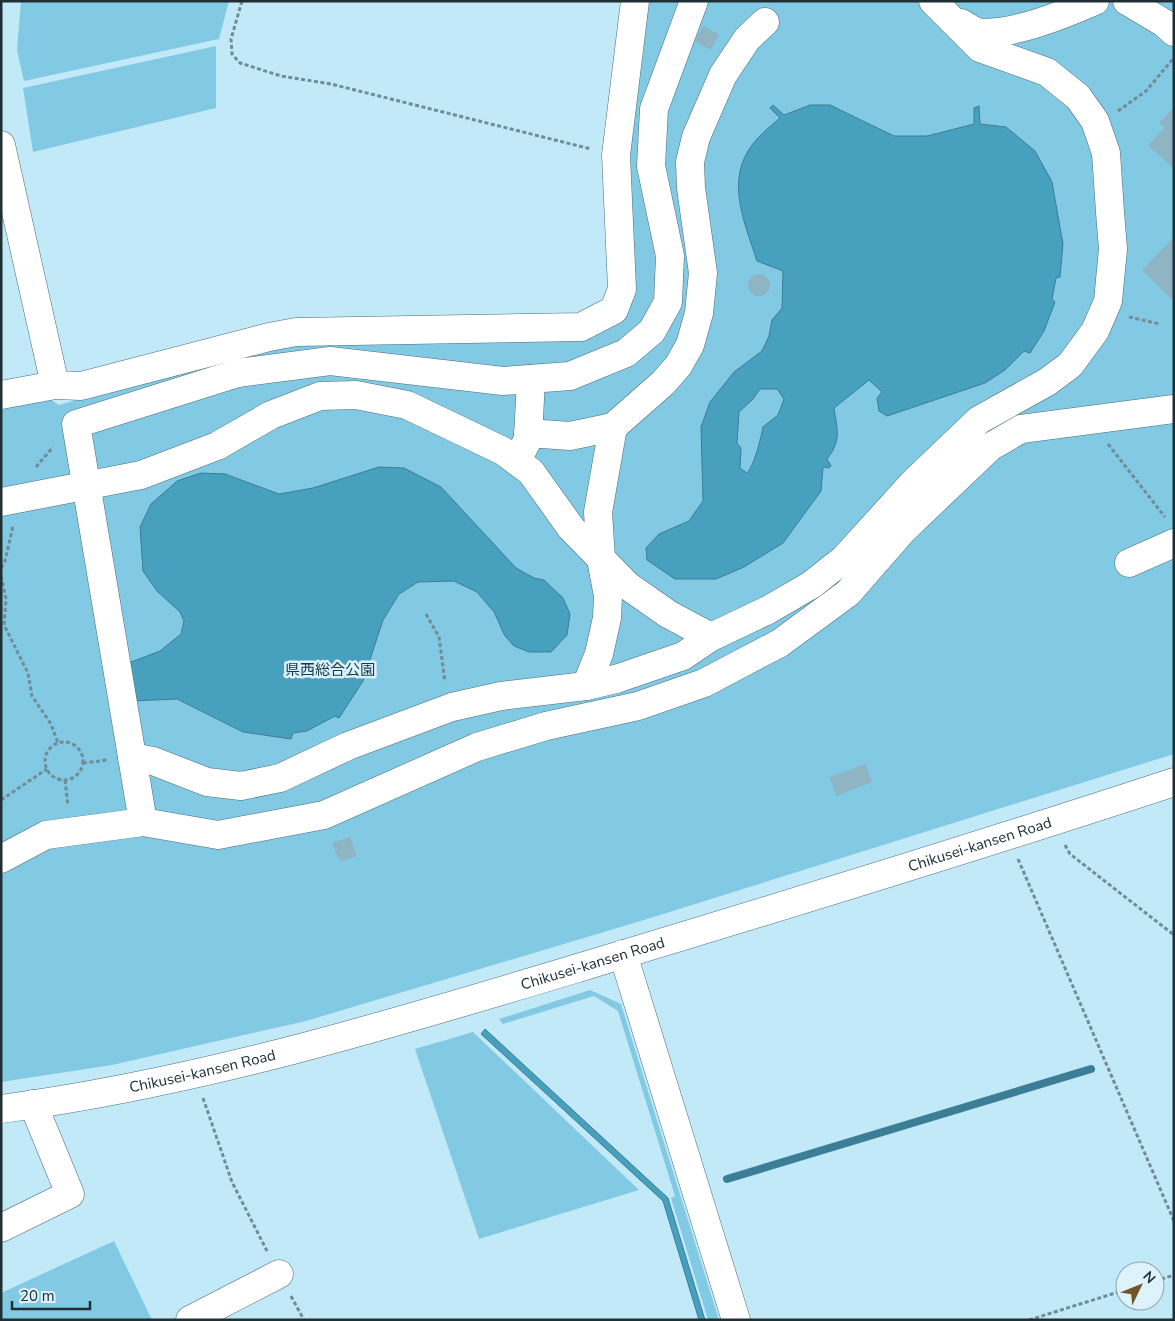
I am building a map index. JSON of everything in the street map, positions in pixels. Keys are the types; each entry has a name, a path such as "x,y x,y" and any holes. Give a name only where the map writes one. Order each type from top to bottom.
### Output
{"street":[{"path":"1,395 55,384 81,386 269,337 296,332 581,327 614,310 622,289 616,155 634,1"},
{"path":"143,822 76,424 238,373 330,361 503,381 570,376 626,353 652,331 668,302 670,256 651,166 654,109 694,1"},
{"path":"941,9 976,32 1002,33 1072,12 1094,1"},
{"path":"1127,1 1164,23 1174,32"},
{"path":"132,757 152,761 207,782 241,786 280,778 348,746 448,709 501,696 586,686 616,679 682,656 711,637 768,610 818,580 844,559 913,482 979,420 1047,382 1070,364 1095,331 1108,301 1113,249 1106,153 1095,121 1078,96 1046,72 980,48 941,9"},
{"path":"528,433 570,436 613,427 663,383 678,366 690,344 699,314 704,274 691,188 690,162 696,137 723,75 747,39 765,22"},
{"path":"1,145 55,384"},
{"path":"517,462 528,433 531,379"},
{"path":"1,502 141,475 217,446 271,415 320,396 356,396 407,405 503,451 530,472 570,528 628,586 668,614 711,637"},
{"path":"1,859 46,835 143,822 218,835 324,815 477,747 546,726 638,706 704,683 780,643 848,593 903,530 990,448 1021,429 1174,410"},
{"path":"586,686 599,654 607,618 608,596 601,559 598,512 613,427"},
{"path":"1129,563 1174,543"},
{"name":"Chikusei-kansen Road","path":"1,1108 198,1073 405,1020 999,840 1174,782"},
{"path":"623,954 736,1320"},
{"path":"1,1228 70,1194 32,1104"},
{"path":"190,1320 279,1274"}],"path":[{"path":"242,1 231,39 232,54 240,63 281,76 331,84 616,155"},
{"path":"1098,130 1122,107 1146,91 1174,58"},
{"path":"1089,420 1165,517"},
{"path":"1,576 6,599 4,625 28,674 32,696 51,724 58,743"},
{"path":"426,614 439,637 448,709"},
{"path":"58,743 71,744 76,747 82,757 82,769 73,778 68,780 56,778 48,769 46,757 48,751 58,743"},
{"path":"1,800 48,769"},
{"path":"1062,842 1070,854 1174,935"},
{"path":"1016,854 1174,1222"},
{"path":"198,1073 206,1111 232,1182 304,1320"},
{"path":"1029,1320 1115,1293"}],"green space":[{"path":"21,1 229,1 219,39 24,81 17,50"},
{"name":"県西総合公園","path":"646,1 1174,1 1174,754 644,920 306,1021 112,1065 1,1082 1,407 45,396 59,405 273,343 621,321 630,308 634,279 626,140"},
{"path":"216,46 216,108 33,152 23,88"},
{"path":"590,990 621,1004 719,1320 708,1320 671,1198 675,1196 618,1011 594,996 503,1024 499,1019"},
{"path":"473,1032 639,1190 479,1239 415,1049"},
{"path":"114,1241 152,1320 1,1320 1,1293"}],"shaded area":[{"path":"773,105 784,115 810,105 830,105 894,136 927,136 974,124 974,108 979,106 980,124 1006,127 1035,151 1052,182 1063,244 1060,277 1056,278 1052,299 1055,302 1044,331 1030,353 1024,351 1005,370 985,383 887,416 879,411 877,398 882,392 869,380 834,408 837,440 827,459 831,466 829,468 823,467 821,491 783,543 744,567 716,579 675,579 647,560 646,548 659,534 689,521 703,501 701,427 710,402 734,372 762,351 769,336 772,320 782,308 783,271 757,261 740,206 739,192 742,164 748,151 758,137 780,118 770,108","holes":["760,389 777,389 784,399 778,415 763,427 755,458 747,473 740,468 741,448 737,443 739,412 753,399"]},
{"path":"379,467 404,468 441,487 516,568 534,578 544,580 563,598 570,614 567,635 551,652 529,652 514,646 505,636 494,612 477,592 454,581 418,582 399,594 383,620 363,681 339,718 335,716 307,731 293,733 291,739 243,732 177,699 132,701 126,664 160,651 181,634 184,621 180,612 157,591 143,571 140,527 151,504 177,481 201,473 225,474 279,494 313,488"},
{"path":"485,1029 668,1198 705,1320 699,1320 663,1201 481,1034"}],"building":[{"path":"703,26 719,35 711,50 695,41"},
{"path":"1174,107 1174,169 1148,145 1165,127 1159,123"},
{"path":"1172,239 1174,240 1174,302 1142,270"},
{"path":"759,274 767,277 770,285 767,293 759,296 751,293 748,285 751,277"},
{"path":"865,764 872,782 836,796 830,777"},
{"path":"350,837 357,856 340,862 332,843"}],"waterway":[{"path":"727,1179 1091,1069"}]}
